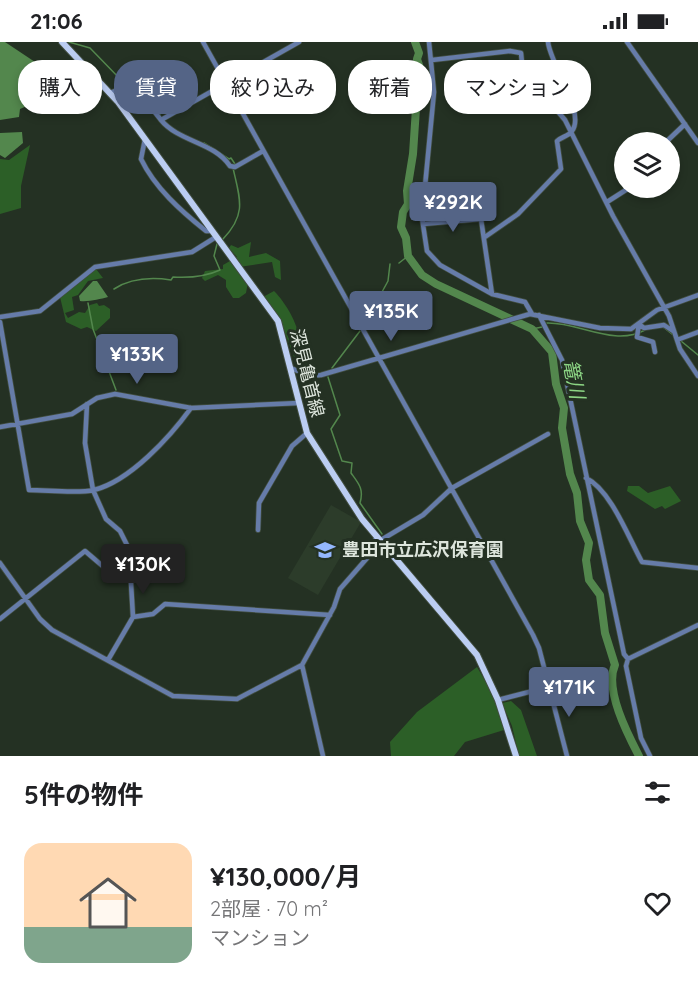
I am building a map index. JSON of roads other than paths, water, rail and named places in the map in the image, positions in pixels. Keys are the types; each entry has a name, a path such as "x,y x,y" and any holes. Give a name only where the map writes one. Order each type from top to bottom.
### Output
{"main road":[{"name":"深見亀首線","path":"62,42 109,93 278,321 307,433 362,519 477,655 498,700 516,756"}],"street":[{"path":"203,42 213,60"},
{"path":"267,60 299,42"},
{"path":"429,42 434,104 423,224 425,245 434,261 492,294 505,299 523,300 531,314"},
{"path":"485,237 518,214 561,169 557,141 571,132 576,118 571,98 548,42"},
{"path":"627,42 698,142"},
{"path":"432,60 510,51 521,53 524,67 534,83 557,107 571,132 664,307 676,340 698,376"},
{"path":"109,93 129,86 175,132 219,154 233,166 263,151"},
{"path":"161,119 210,92"},
{"path":"243,114 536,641 567,756"},
{"path":"677,132 685,124"},
{"path":"145,140 141,159 153,177 178,209 206,231 214,234"},
{"path":"607,202 614,198"},
{"path":"423,224 481,219 492,294"},
{"path":"192,408 139,465 93,490 29,490 0,320 40,311 95,267 192,252 214,234"},
{"path":"291,368 314,376 491,323 531,314 611,330 631,329 664,307 698,295"},
{"path":"539,315 562,360 624,654 628,659 627,666 641,738 650,756"},
{"path":"639,324 645,328 664,326 673,331"},
{"path":"639,324 639,337 653,342 655,352"},
{"path":"676,340 698,332"},
{"path":"0,427 72,414 87,404 115,394 192,408 299,403"},
{"path":"87,404 86,443 93,490 106,519 120,531 129,549 134,617 108,660"},
{"path":"258,530 259,503 292,446 307,433"},
{"path":"0,563 40,620 52,630 173,696 237,699 302,665 330,615 339,589 368,557 379,538 423,515 452,488 549,434"},
{"path":"586,478 593,482 614,509 642,562 698,567"},
{"path":"0,619 26,601 85,551 112,574 130,574"},
{"path":"134,617 153,614 165,604 330,615"},
{"path":"628,659 698,625"},
{"path":"302,665 323,756"},
{"path":"498,700 599,674"}],"waterway":[{"path":"69,42 90,48 123,82 134,86 144,95 160,115"},
{"name":"篭川","path":"415,42 419,53 417,59 423,77 417,93 413,154 407,191 408,204 403,212 401,227 406,238 408,256 422,275 436,284 532,329 552,352 556,384 564,408 562,428 570,474 577,493 580,521 589,543 586,560 589,580 600,595 605,633 615,665 612,675 615,699 639,756"},
{"path":"204,143 229,159 231,158 235,164"},
{"path":"223,239 231,230 239,214 239,197 233,168"},
{"path":"114,289 134,281 171,280 173,277 197,276 220,270 214,256 217,244"},
{"path":"399,263 408,256"},
{"path":"364,325 388,281 390,264"},
{"path":"88,303 93,329 116,390"},
{"path":"547,323 621,336 633,335 645,330"},
{"path":"532,329 542,327"},
{"path":"663,327 672,334"},
{"path":"332,368 360,331"},
{"path":"681,341 698,355"},
{"path":"328,377 340,415 331,429 342,461 352,463 351,473 361,490 360,503 382,534"}],"place":[{"name":"豊田市立広沢保育園","path":"325,550"}]}
